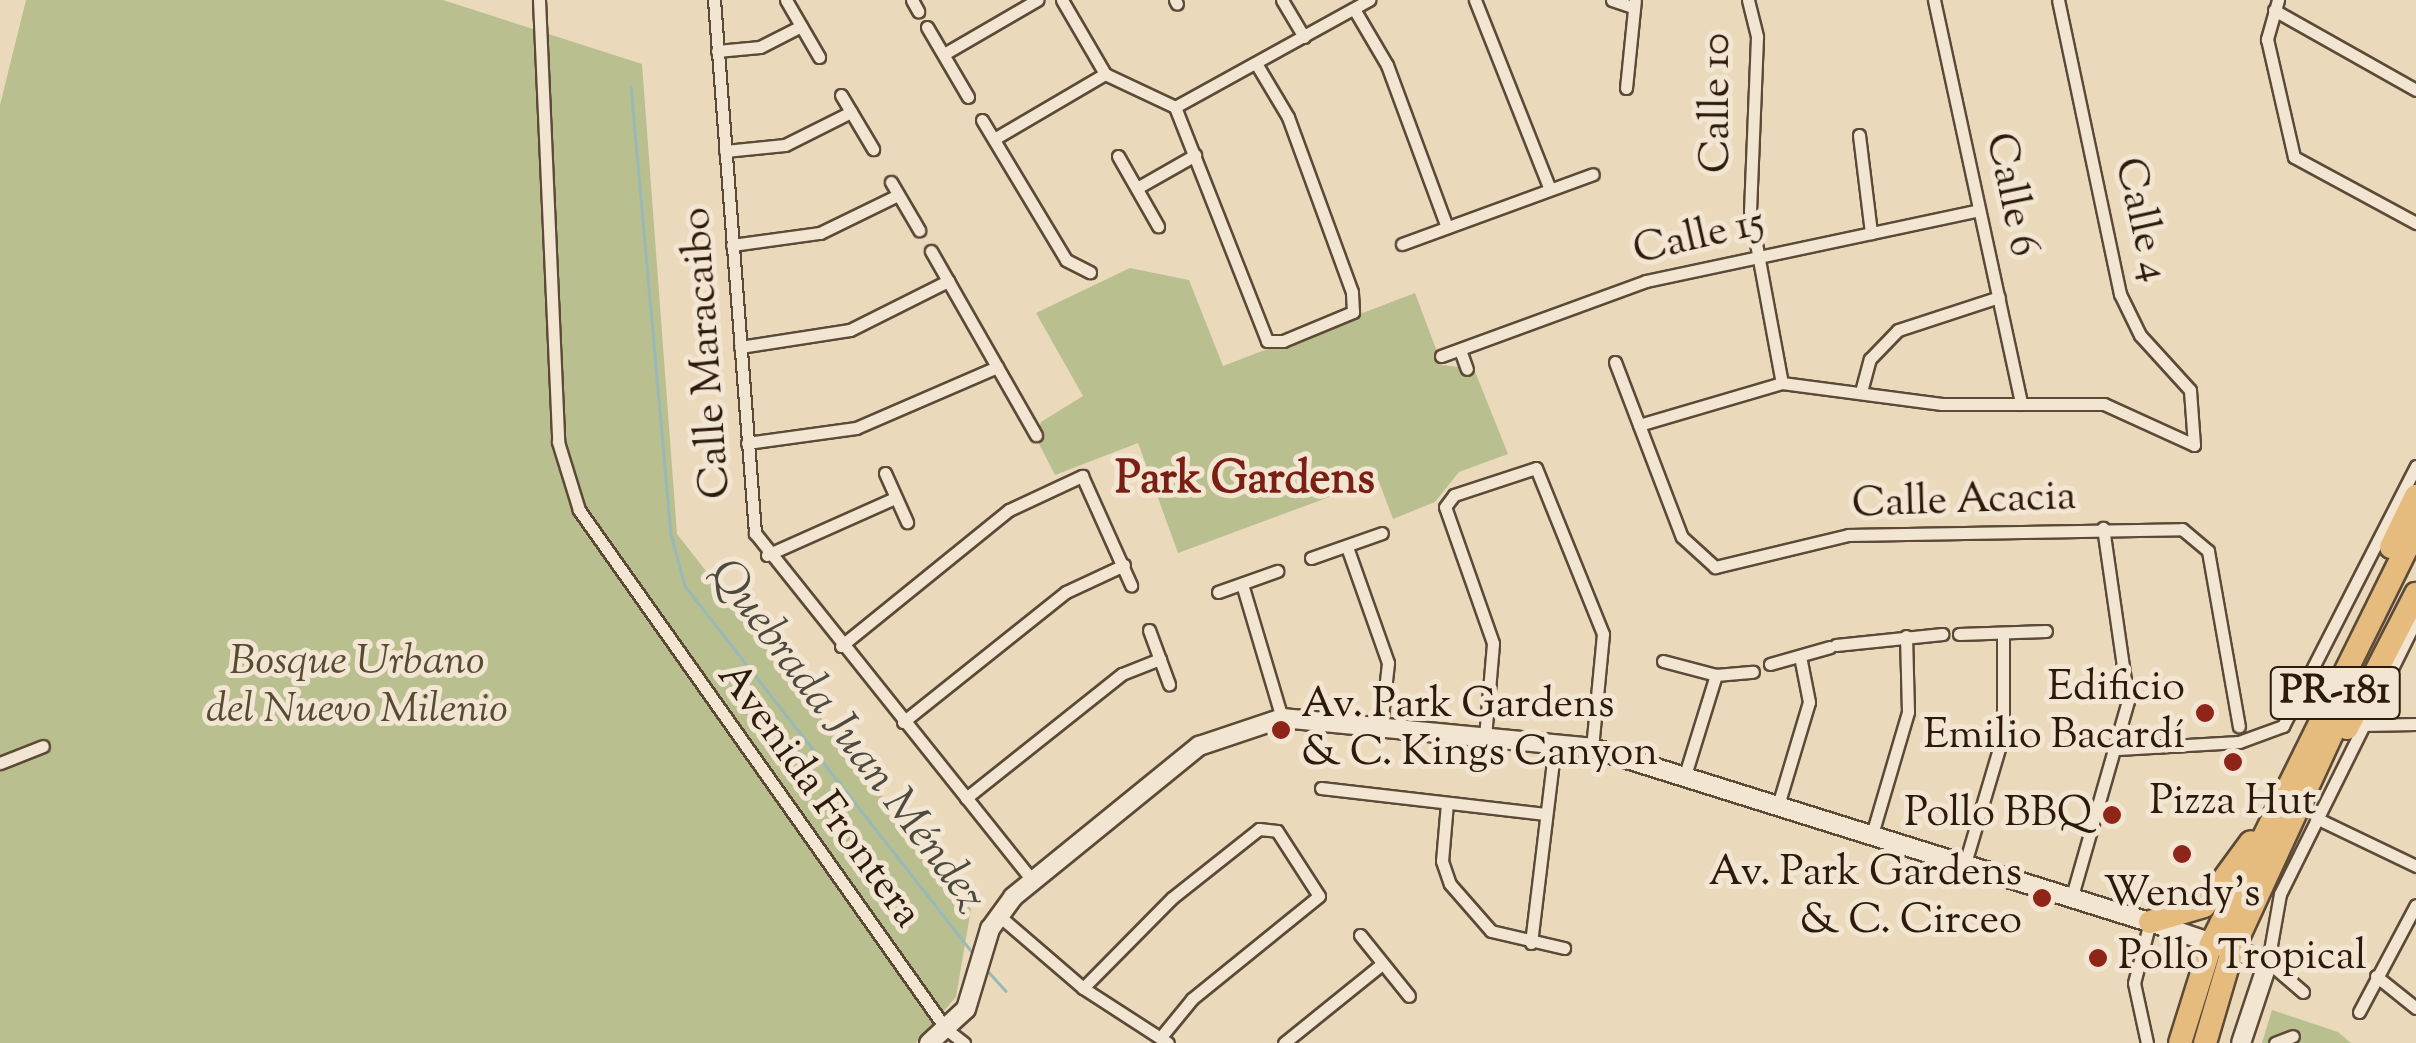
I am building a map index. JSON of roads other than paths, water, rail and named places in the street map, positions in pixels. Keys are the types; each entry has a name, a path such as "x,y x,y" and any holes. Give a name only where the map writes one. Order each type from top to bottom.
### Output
{"highway":[{"path":"2298,766 2312,716 2416,496"},
{"name":"PR-181","path":"2205,1043 2222,947 2251,907 2416,530"},
{"name":"PR-181","path":"2180,1043 2273,817 2298,766 2416,561"},
{"path":"2251,907 2416,594"},
{"path":"2150,922 2204,906 2273,817"}],"street":[{"name":"Avenida Frontera","path":"539,0 558,442 578,510 946,1029 964,1043"},
{"name":"Calle Maracaibo","path":"714,0 754,533 767,555 1029,877"},
{"path":"786,0 819,57"},
{"path":"944,54 1037,0"},
{"path":"1062,0 1105,74 1175,107 1267,340 1353,312 1288,117 1257,65"},
{"path":"1282,0 1304,37"},
{"path":"1175,107 1369,0"},
{"path":"1475,0 1550,189"},
{"path":"1612,0 1632,3 1626,88"},
{"name":"Calle 10","path":"1748,0 1757,37 1756,257 1782,383"},
{"name":"Calle 6","path":"1934,0 2021,404"},
{"name":"Calle 4","path":"2021,404 2104,404 2188,448 2197,435 2190,390 2140,334 2120,294 2058,0"},
{"path":"2416,90 2276,5 2266,38 2294,157 2416,224"},
{"path":"1354,9 1387,65 1447,228"},
{"path":"717,51 760,47 800,26"},
{"path":"927,27 968,97"},
{"path":"994,140 1105,74"},
{"path":"841,95 872,150"},
{"path":"725,151 785,145 851,112"},
{"path":"982,120 1066,260 1090,272"},
{"path":"1859,135 1871,232"},
{"path":"1137,188 1195,155"},
{"path":"1118,156 1158,226"},
{"path":"1402,244 1593,174"},
{"path":"891,182 919,230"},
{"path":"732,245 820,233 898,195"},
{"name":"Calle 15","path":"1442,356 1646,281 1980,210"},
{"path":"931,252 1036,434"},
{"path":"740,347 850,330 948,282"},
{"path":"1862,388 1870,359 1898,330 1999,297"},
{"path":"1460,350 1467,369"},
{"name":"Calle Acacia","path":"1615,362 1682,537 1715,567 1848,535 2182,528 2208,551 2239,726"},
{"path":"748,443 856,428 997,367"},
{"path":"1639,425 1782,383 1862,388 1942,404 2021,404"},
{"path":"2118,749 2239,742 2283,726 2416,466"},
{"path":"1485,737 1492,643 1445,507 1454,495 1536,468 1551,489 1603,634 1592,748"},
{"path":"885,473 906,522"},
{"path":"840,646 1009,510 1082,476 1094,486 1131,585"},
{"path":"767,555 894,498"},
{"path":"2072,896 2118,749 2128,700 2103,528"},
{"path":"1311,558 1382,533"},
{"path":"1347,547 1388,663 1381,725"},
{"path":"903,722 1066,592 1124,565"},
{"path":"1218,592 1277,572"},
{"path":"1242,584 1282,718"},
{"path":"2241,1043 2268,962 2280,894 2416,620"},
{"path":"1150,630 1169,684"},
{"path":"1958,634 2046,631"},
{"path":"1966,860 2004,735 2003,633"},
{"path":"1770,664 1833,646 1942,634"},
{"path":"1873,831 1908,712 1906,636"},
{"path":"1779,802 1809,702 1800,656"},
{"path":"966,798 1122,674 1160,659"},
{"path":"1663,661 1716,674 1753,672"},
{"path":"1685,775 1716,674"},
{"path":"929,1043 966,1009 997,914 1029,877 1199,746 1282,718 1592,748 1966,860 2268,962 2304,992"},
{"path":"2362,725 2416,724"},
{"path":"1531,943 1554,744"},
{"path":"0,763 43,746"},
{"path":"1321,788 1546,814"},
{"path":"1448,803 1442,861 1450,884 1491,932 1564,948"},
{"path":"2316,818 2416,866"},
{"path":"997,914 1083,988 1164,1040 1319,896 1277,831 1259,829 1121,942 1083,988"},
{"path":"2359,1012 2416,905"},
{"path":"2147,1043 2134,984 2150,922"},
{"path":"1360,936 1409,996"},
{"path":"1284,1043 1382,964"},
{"path":"2376,976 2416,1008"},
{"path":"2276,1043 2293,1036"}],"waterway":[{"name":"Quebrada Juan Méndez","path":"631,86 671,534 685,586 975,956"},
{"name":"Quebrada Juan Méndez","path":"987,970 1006,991"}],"place":[{"name":"Edificio Emilio Bacardí","path":"2205,713"},
{"name":"Av. Park Gardens & C. Kings Canyon","path":"1281,730"},
{"name":"Pizza Hut","path":"2233,762"},
{"name":"Pollo BBQ","path":"2112,815"},
{"name":"Wendy's","path":"2182,854"},
{"name":"Av. Park Gardens & C. Circeo","path":"2042,898"},
{"name":"Pollo Tropical","path":"2098,958"}],"district":[{"name":"Park Gardens","path":"1245,482"}],"park label":[{"name":"Bosque Urbano del Nuevo Milenio","path":"357,687"}]}
